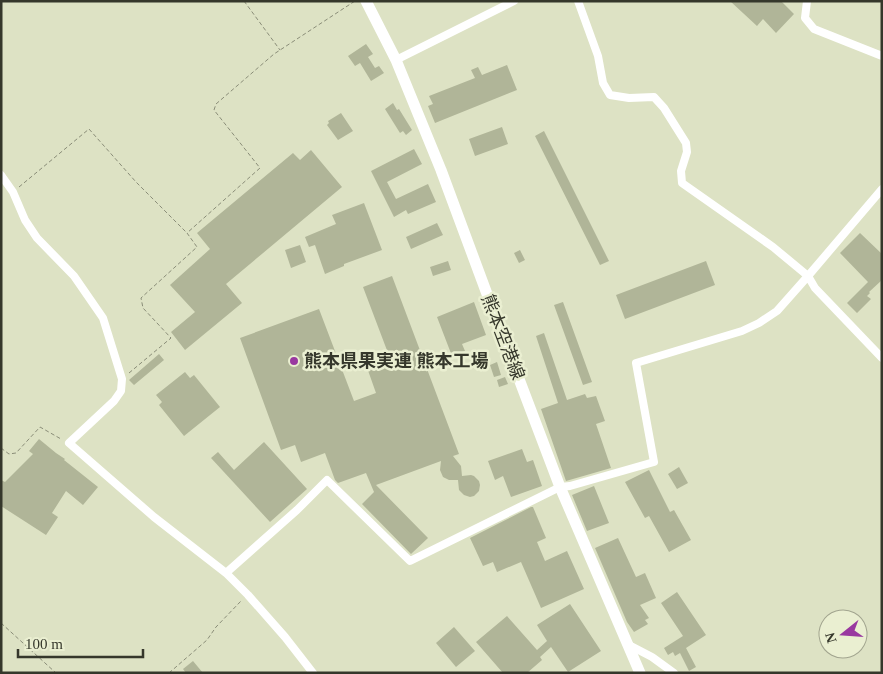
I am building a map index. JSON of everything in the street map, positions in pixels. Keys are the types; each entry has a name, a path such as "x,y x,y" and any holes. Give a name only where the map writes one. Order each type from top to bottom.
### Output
{"main road":[{"name":"熊本空港線","path":"366,1 396,60 441,170 560,487 640,673"}],"street":[{"path":"396,60 514,1"},
{"path":"578,1 598,56 603,83 610,95 629,98 654,97 664,108 686,143 687,152 680,171 682,183 772,247 808,276 815,288 882,358"},
{"path":"807,1 805,18 814,29 882,56"},
{"path":"1,175 13,192 25,220 37,238 74,276 103,318 122,379 121,391 114,401 69,443 154,517 226,573 285,637 313,673"},
{"path":"226,573 297,510 327,480 410,561 560,487 570,486 654,462 636,363 742,331 777,311 882,190"},
{"path":"628,644 652,657 674,673"}],"path":[{"path":"244,1 280,50"},
{"path":"187,233 260,168 214,110 216,104 280,50 354,1"},
{"path":"13,192 89,129 136,182 187,233 197,247 141,298 143,308 171,338 122,379"},
{"path":"1,448 9,454 16,453 40,427 69,443"},
{"path":"169,673 207,640 216,627 248,595"},
{"path":"1,623 56,673"}],"building":[{"path":"730,1 781,1 794,14 776,33 763,19 757,26"},
{"path":"366,44 373,54 368,57 375,68 379,66 384,73 371,81 360,63 355,66 348,56"},
{"path":"507,65 517,90 435,123 428,106 433,104 429,96 475,78 471,70 478,67 482,75"},
{"path":"393,103 412,130 406,135 403,131 400,133 385,109"},
{"path":"341,113 353,131 338,140 327,125 328,121"},
{"path":"502,127 508,144 475,156 469,139"},
{"path":"544,131 609,261 600,265 535,136"},
{"path":"414,149 422,164 387,182 396,199 428,184 436,202 408,214 406,210 394,217 371,171"},
{"path":"311,150 342,187 226,284 242,303 185,350 171,332 195,312 170,285 210,249 197,233 293,153 300,160"},
{"path":"364,203 382,250 344,264 344,266 325,274 315,245 309,247 305,237 336,224 332,215"},
{"path":"437,223 443,235 411,249 406,237"},
{"path":"860,233 882,254 882,280 869,292 867,296 871,299 857,313 847,303 868,282 840,253"},
{"path":"300,245 306,262 291,268 285,250"},
{"path":"520,250 525,260 519,263 514,253"},
{"path":"448,261 451,270 433,276 430,267"},
{"path":"706,261 715,285 625,319 616,295"},
{"name":"熊本県果実連 熊本工場","path":"392,276 459,454 453,456 461,466 462,476 474,476 480,485 479,491 474,496 464,495 459,490 458,480 449,480 443,477 440,470 441,461 376,485 428,538 411,554 362,504 374,492 366,473 338,483 335,480 325,453 301,462 295,445 281,450 240,338 319,309 354,401 376,393 365,362 388,353 363,287"},
{"path":"474,302 486,335 462,344 465,351 452,356 437,317"},
{"path":"563,302 592,382 583,385 554,305"},
{"path":"544,333 567,400 585,394 587,398 596,396 605,421 596,424 611,468 566,481 541,409 558,403 536,336"},
{"path":"159,354 164,360 134,385 129,380"},
{"path":"497,362 501,375 494,377 490,365"},
{"path":"185,372 190,378 194,375 220,407 184,436 159,405 162,402 156,395"},
{"path":"505,377 508,384 499,387 497,380"},
{"path":"39,439 98,487 83,505 66,491 52,513 58,517 46,535 1,506 1,480 5,482 33,454 29,451"},
{"path":"264,442 307,489 270,522 211,458 218,452 234,470"},
{"path":"522,449 527,462 533,460 542,486 511,497 503,476 495,480 488,461"},
{"path":"679,467 688,483 677,489 668,474"},
{"path":"649,470 670,512 674,510 691,540 669,552 649,516 645,518 625,482"},
{"path":"594,486 609,523 587,531 572,495"},
{"path":"533,507 546,538 537,542 545,561 567,551 584,589 541,608 521,562 497,572 493,562 483,566 470,538"},
{"path":"618,538 636,577 645,573 656,598 640,605 649,618 645,620 648,624 634,632 627,622 595,548"},
{"path":"677,592 706,635 686,648 696,667 689,671 680,653 675,656 673,652 668,655 664,648 683,636 661,603"},
{"path":"570,604 601,651 568,672 551,647 540,657 542,660 527,673 503,673 476,642 507,616 537,650 547,641 537,625"},
{"path":"454,627 475,651 456,667 436,643"},
{"path":"193,661 203,673 186,673 183,669"}],"place":[{"name":"熊本県果実連 熊本工場","path":"294,361"}]}
